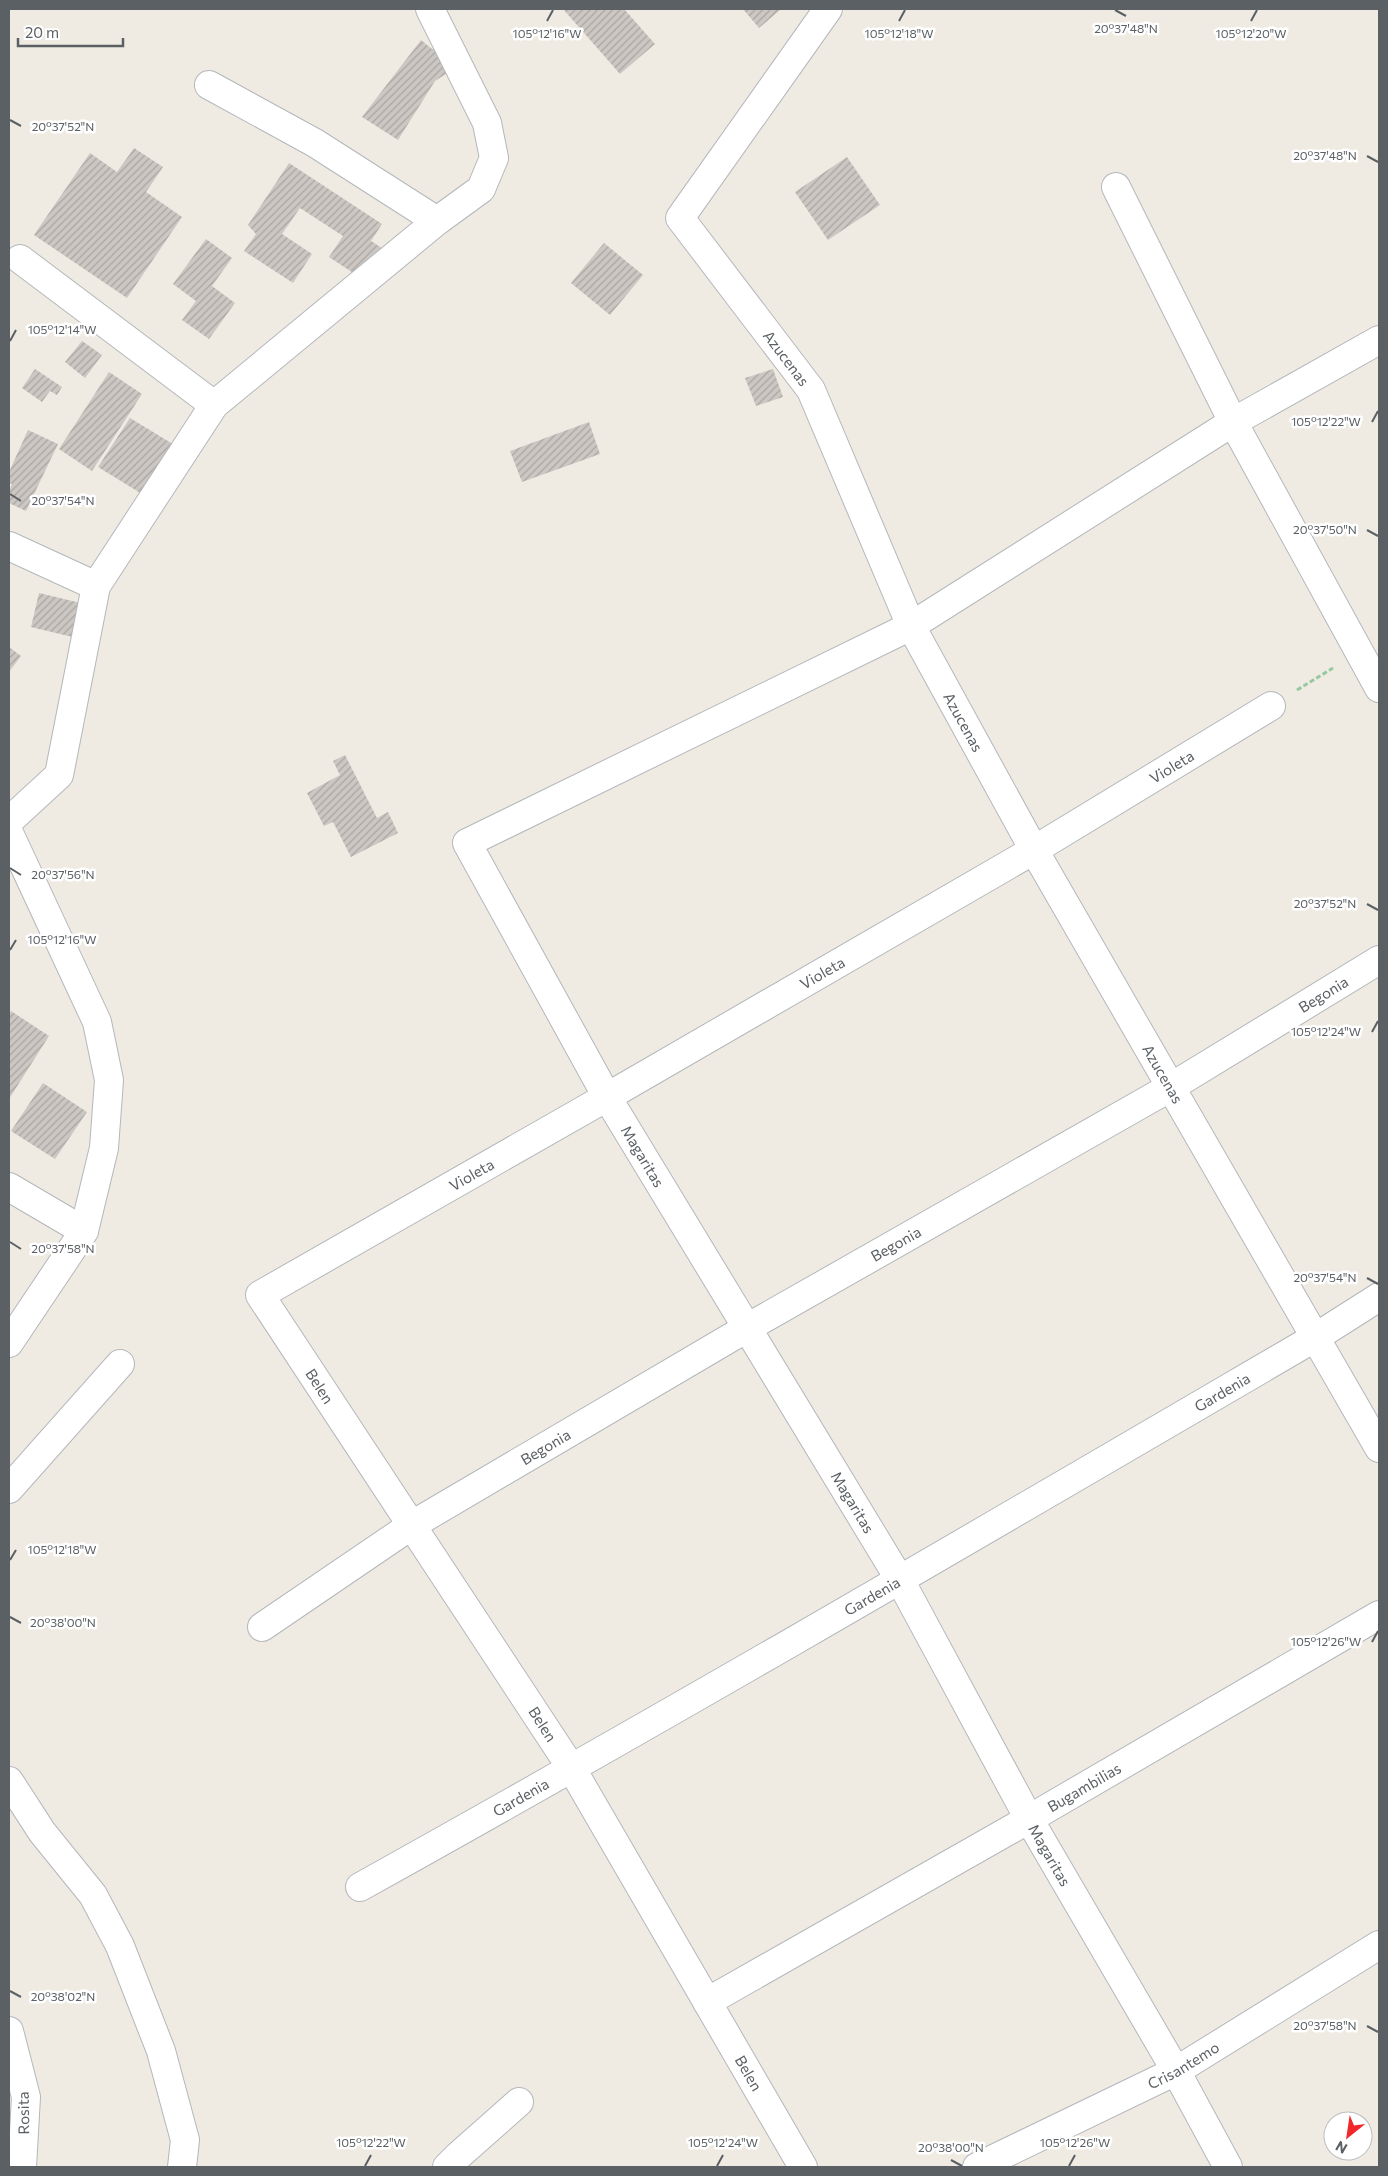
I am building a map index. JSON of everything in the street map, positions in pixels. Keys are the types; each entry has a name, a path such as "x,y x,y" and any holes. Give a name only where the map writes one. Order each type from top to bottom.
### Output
{"street":[{"path":"9,821 59,775 96,586 214,405 437,221 481,188 494,158 487,123 430,9"},
{"name":"Azucenas","path":"828,9 680,218 811,390 911,626 1034,850 1379,1448"},
{"path":"209,85 315,143 437,221"},
{"path":"1116,186 1233,422 1370,647 1379,688"},
{"path":"20,259 214,405"},
{"path":"911,626 1233,422 1379,340"},
{"path":"9,546 96,586"},
{"name":"Magaritas","path":"911,626 467,843 607,1097 900,1580 1029,1819 1176,2072 1228,2167"},
{"name":"Violeta","path":"260,1295 1034,850 1271,706"},
{"path":"9,833 97,1022 109,1080 104,1148 84,1232 9,1343"},
{"name":"Begonia","path":"262,1627 412,1525 747,1328 1172,1087 1379,960"},
{"path":"9,1186 84,1232"},
{"name":"Belen","path":"260,1295 572,1769 803,2167"},
{"name":"Gardenia","path":"360,1887 572,1769 900,1580 1316,1337 1379,1297"},
{"path":"9,1489 120,1364"},
{"name":"Bugambilias","path":"708,2002 1029,1819 1379,1615"},
{"path":"9,1781 42,1832 93,1895 120,1946 162,2051 185,2140 182,2167"},
{"name":"Crisantemo","path":"977,2167 1176,2072 1379,1945"},
{"name":"Rosita","path":"9,2030 26,2097 22,2167"},
{"path":"448,2167 519,2102"}],"path":[{"path":"1271,706 1370,647"}],"building":[{"path":"563,9 624,9 655,44 620,74"},
{"path":"743,9 779,9 780,10 759,28"},
{"path":"421,40 432,49 445,49 449,72 435,81 398,140 362,117"},
{"path":"134,148 163,167 146,192 182,217 127,298 34,235 90,153 117,172"},
{"path":"847,157 880,205 828,240 795,192"},
{"path":"289,163 382,224 371,241 385,250 364,280 329,257 343,236 300,208 282,234 312,254 293,283 244,251 256,234 248,225"},
{"path":"206,239 232,258 212,286 235,303 209,339 182,320 196,301 173,284"},
{"path":"604,243 643,275 610,315 571,283"},
{"path":"82,341 102,355 85,378 65,362"},
{"path":"35,369 62,387 57,395 50,391 42,402 22,388"},
{"path":"773,369 783,397 756,406 745,378"},
{"path":"109,372 142,394 92,471 59,449"},
{"path":"130,418 181,449 142,494 98,467"},
{"path":"589,422 600,454 522,482 510,451"},
{"path":"28,430 58,444 26,511 9,503 9,491 12,484 9,483 9,472"},
{"path":"39,593 89,605 81,639 31,627"},
{"path":"9,647 21,656 9,672"},
{"path":"345,755 377,818 388,812 398,833 351,857 333,822 324,826 307,793 340,775 333,761"},
{"path":"11,1011 49,1036 9,1099 9,1014"},
{"path":"43,1083 87,1112 55,1159 11,1131"}]}
